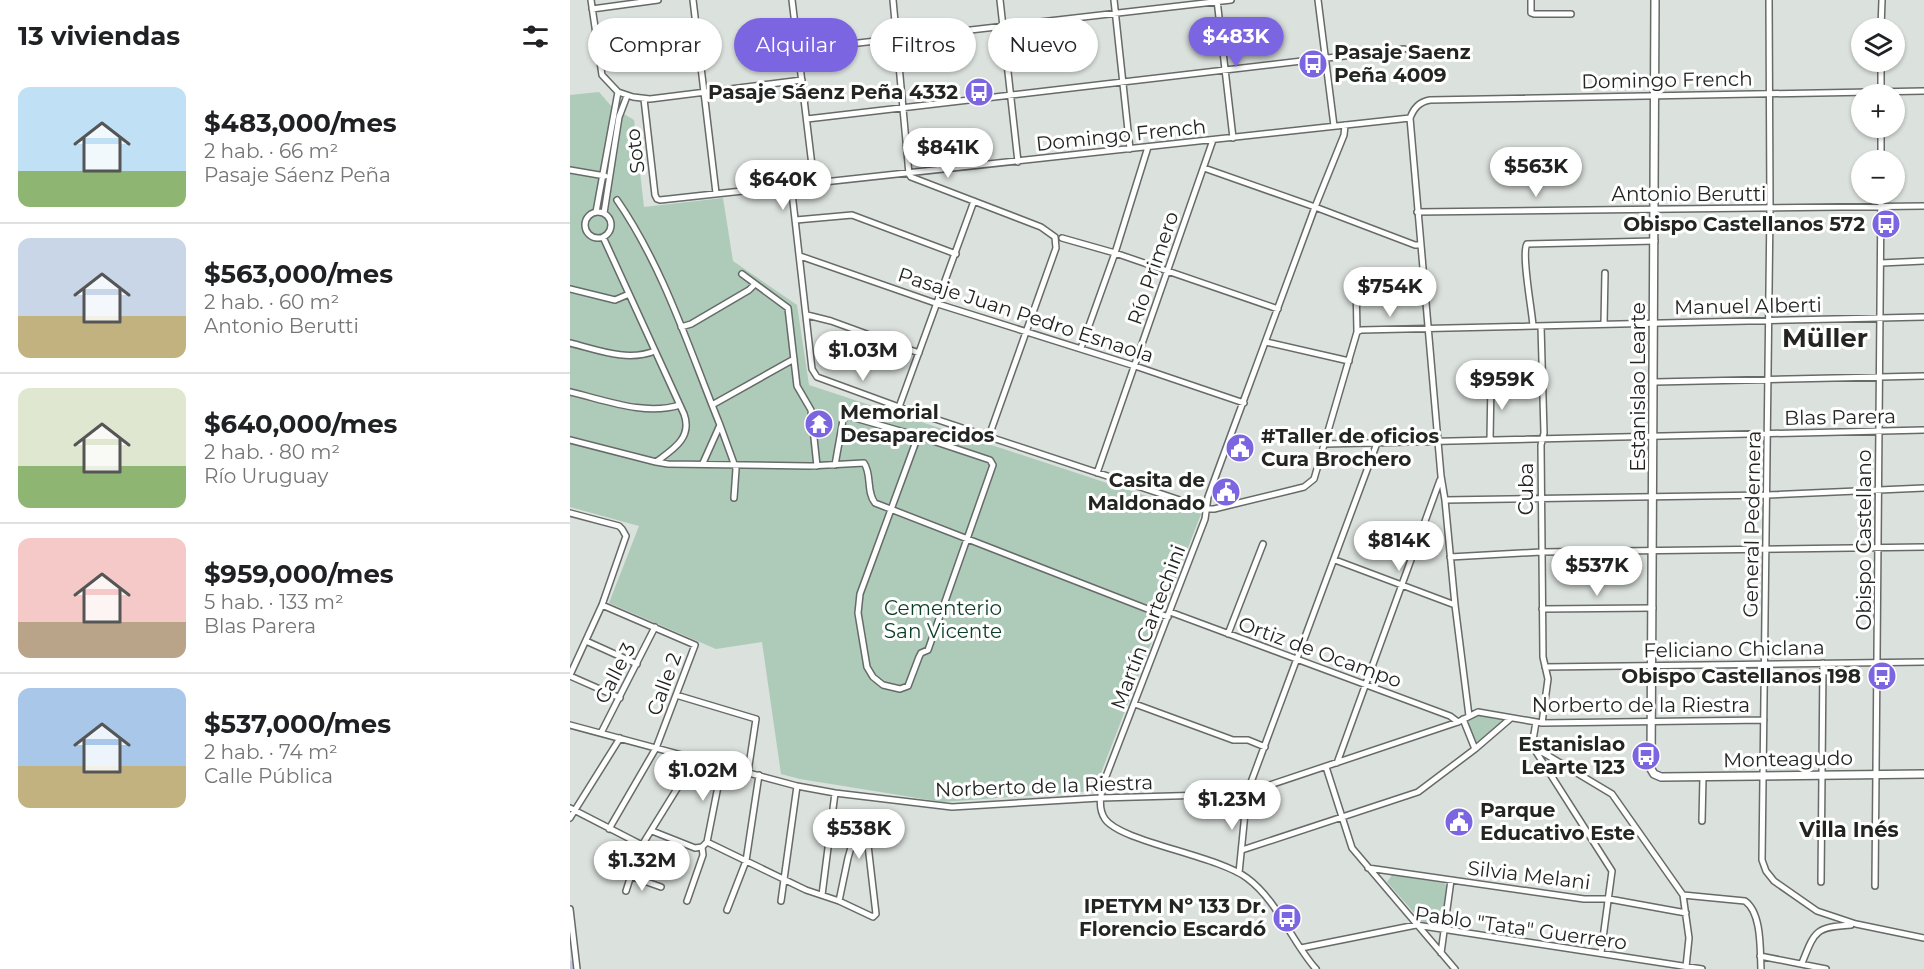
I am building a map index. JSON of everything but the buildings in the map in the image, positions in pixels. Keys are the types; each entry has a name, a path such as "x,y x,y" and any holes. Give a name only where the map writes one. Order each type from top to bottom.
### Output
{"street":[{"path":"591,0 600,69 604,78 618,92 627,96 644,99 802,80"},
{"path":"592,9 658,0"},
{"path":"693,0 716,193"},
{"path":"792,0 794,18"},
{"path":"893,0 895,18"},
{"path":"1000,0 1002,18"},
{"path":"1114,0 1130,149"},
{"path":"1073,18 1231,0"},
{"path":"1317,0 1334,126"},
{"path":"1531,0 1531,13 1571,14"},
{"name":"Estanislao Learte","path":"1654,774 1652,769 1652,665 1655,0"},
{"name":"General Pedernera","path":"1769,0 1770,208 1762,860 1769,876 1817,911 1856,924 1924,938"},
{"path":"1881,18 1882,0"},
{"path":"1217,1 1233,138"},
{"path":"807,119 1404,49"},
{"path":"801,72 814,182"},
{"path":"900,72 911,177 1041,227 1055,237 1056,248 989,436"},
{"path":"1008,72 1018,162"},
{"name":"Domingo French","path":"1905,92 1924,91"},
{"path":"596,212 618,92"},
{"name":"Domingo French","path":"657,199 909,174 1410,118 1413,110 1421,103 1430,100 1851,93"},
{"path":"604,213 596,212 585,219 585,229 594,238 603,237 609,231 611,223 604,213 619,117 627,96"},
{"name":"Soto","path":"644,99 657,199"},
{"path":"1410,118 1441,476 1455,605 1463,719 1475,749"},
{"name":"Martín Cartechini","path":"1100,798 1105,779 1169,615 1207,509 1208,496 1344,135 1345,125"},
{"name":"Río Primero","path":"1097,473 1213,140"},
{"path":"1081,348 1148,147"},
{"path":"1204,168 1316,207 1414,245 1421,245"},
{"path":"570,170 610,177"},
{"path":"791,184 812,369 820,379 1207,509 1248,501 1310,484 1316,474 1357,332 1356,281"},
{"path":"617,200 638,231 681,327 720,425 735,464 734,498"},
{"path":"899,407 974,201"},
{"name":"Antonio Berutti","path":"1418,212 1924,206"},
{"name":"Obispo Castellano","path":"1875,886 1881,207"},
{"path":"796,220 852,215 956,254"},
{"path":"603,237 687,423 683,438 677,447 656,462"},
{"path":"1062,238 1114,252 1278,309"},
{"path":"1533,326 1524,262 1524,250 1527,244 1655,241"},
{"name":"Pasaje Juan Pedro Esnaola","path":"800,255 938,303 1244,403"},
{"path":"1881,263 1924,261"},
{"path":"1604,324 1605,273"},
{"path":"742,274 788,308 798,390 811,410 817,466"},
{"path":"681,327 691,324 749,290 755,284"},
{"path":"570,289 615,300 629,294"},
{"path":"807,315 831,321 920,353"},
{"name":"Manuel Alberti","path":"1357,332 1361,330 1924,317"},
{"name":"Cuba","path":"1532,746 1548,679 1543,657 1542,609 1541,498 1544,433 1541,326"},
{"path":"1266,342 1349,361"},
{"path":"570,343 626,356 642,356 655,351"},
{"path":"712,405 794,359"},
{"path":"1655,382 1924,375"},
{"path":"1490,440 1491,381"},
{"path":"570,392 652,410 680,405"},
{"path":"835,465 843,420 848,416 918,436 992,462 993,469 928,650 921,653 910,683 900,690 883,685 873,677 867,667 858,605 918,436"},
{"path":"703,463 720,425"},
{"name":"Blas Parera","path":"1325,444 1924,430"},
{"path":"570,440 668,464 817,466 860,462 866,465 873,501 892,510"},
{"path":"1239,873 1247,794 1377,443"},
{"path":"1337,763 1441,476"},
{"path":"1445,500 1767,495 1924,488"},
{"name":"Ortiz de Ocampo","path":"892,510 1169,615 1463,719"},
{"path":"570,513 619,526 626,536 602,605 570,676 620,698"},
{"path":"1228,634 1263,544"},
{"path":"1450,557 1541,552 1924,547"},
{"path":"1335,560 1455,605"},
{"path":"602,605 655,627"},
{"path":"1542,609 1653,608"},
{"name":"Calle 2","path":"609,829 657,748 695,645 655,627"},
{"name":"Calle 3","path":"601,733 655,627"},
{"path":"586,641 637,664"},
{"name":"Feliciano Chiclana","path":"1545,667 1924,662"},
{"path":"1821,882 1823,663"},
{"path":"676,695 756,719 748,772"},
{"path":"1135,704 1233,740 1248,740 1265,747"},
{"name":"Norberto de la Riestra","path":"570,726 796,786 834,793 952,807 1100,798 1247,794 1478,712 1539,722 1764,720"},
{"path":"1242,850 1418,792 1475,749 1511,718"},
{"path":"570,818 572,809 620,738"},
{"path":"1532,746 1612,794 1683,895 1689,944 1686,967"},
{"path":"1532,746 1612,872 1601,954"},
{"path":"626,891 642,845 696,759"},
{"path":"652,831 695,848 702,847 707,842 722,766"},
{"path":"1326,767 1352,848 1455,969"},
{"name":"Monteagudo","path":"1654,774 1661,777 1703,777 1924,774"},
{"path":"727,910 746,861 759,775"},
{"path":"1702,821 1703,777"},
{"path":"781,901 796,786"},
{"path":"822,895 834,793"},
{"path":"1100,798 1104,817 1119,831 1222,865 1239,873 1262,893 1301,948 1309,966 1316,969"},
{"path":"572,809 642,845"},
{"path":"707,842 806,890 839,901 869,916 875,916 866,828 859,819 839,901"},
{"path":"687,901 703,855 702,847"},
{"name":"Silvia Melani","path":"1368,868 1584,899 1609,899 1686,913"},
{"path":"630,876 661,886"},
{"path":"1441,953 1452,880"},
{"path":"1683,895 1745,901 1749,904 1757,926 1761,969"},
{"path":"570,909 577,969"},
{"path":"1802,963 1816,932 1830,926 1856,924"},
{"name":"Pablo \"Tata\" Guerrero","path":"1301,948 1416,925 1702,969"},
{"path":"1760,956 1826,969"},
{"path":"1650,969 1651,961"}],"green space":[{"name":"Cementerio San Vicente","path":"599,92 612,107 634,120 644,207 723,198 733,261 797,305 809,385 1201,514 1094,791 942,802 781,774 762,642 716,649 609,603 639,526 570,507 570,95"},
{"path":"1479,715 1507,719 1476,746 1468,721"},
{"path":"1392,875 1444,883 1447,886 1442,922 1439,926 1423,923 1387,882"}],"waterway":[{"path":"570,964 571,969"}],"place":[{"name":"Pasaje Saenz Peña 4009","path":"1313,64"},
{"name":"Pasaje Sáenz Peña 4332","path":"979,92"},
{"name":"Obispo Castellanos 572","path":"1886,224"},
{"name":"Memorial Desaparecidos","path":"819,424"},
{"name":"#Taller de oficios Cura Brochero","path":"1240,448"},
{"name":"Casita de Maldonado","path":"1226,492"},
{"name":"Obispo Castellanos 198","path":"1882,676"},
{"name":"Estanislao Learte 123","path":"1646,756"},
{"name":"Parque Educativo Este","path":"1459,822"},
{"name":"IPETYM Nº 133 Dr. Florencio Escardó","path":"1287,918"}],"district":[{"name":"Müller","path":"1825,338"},
{"name":"Villa Inés","path":"1849,829"}]}
